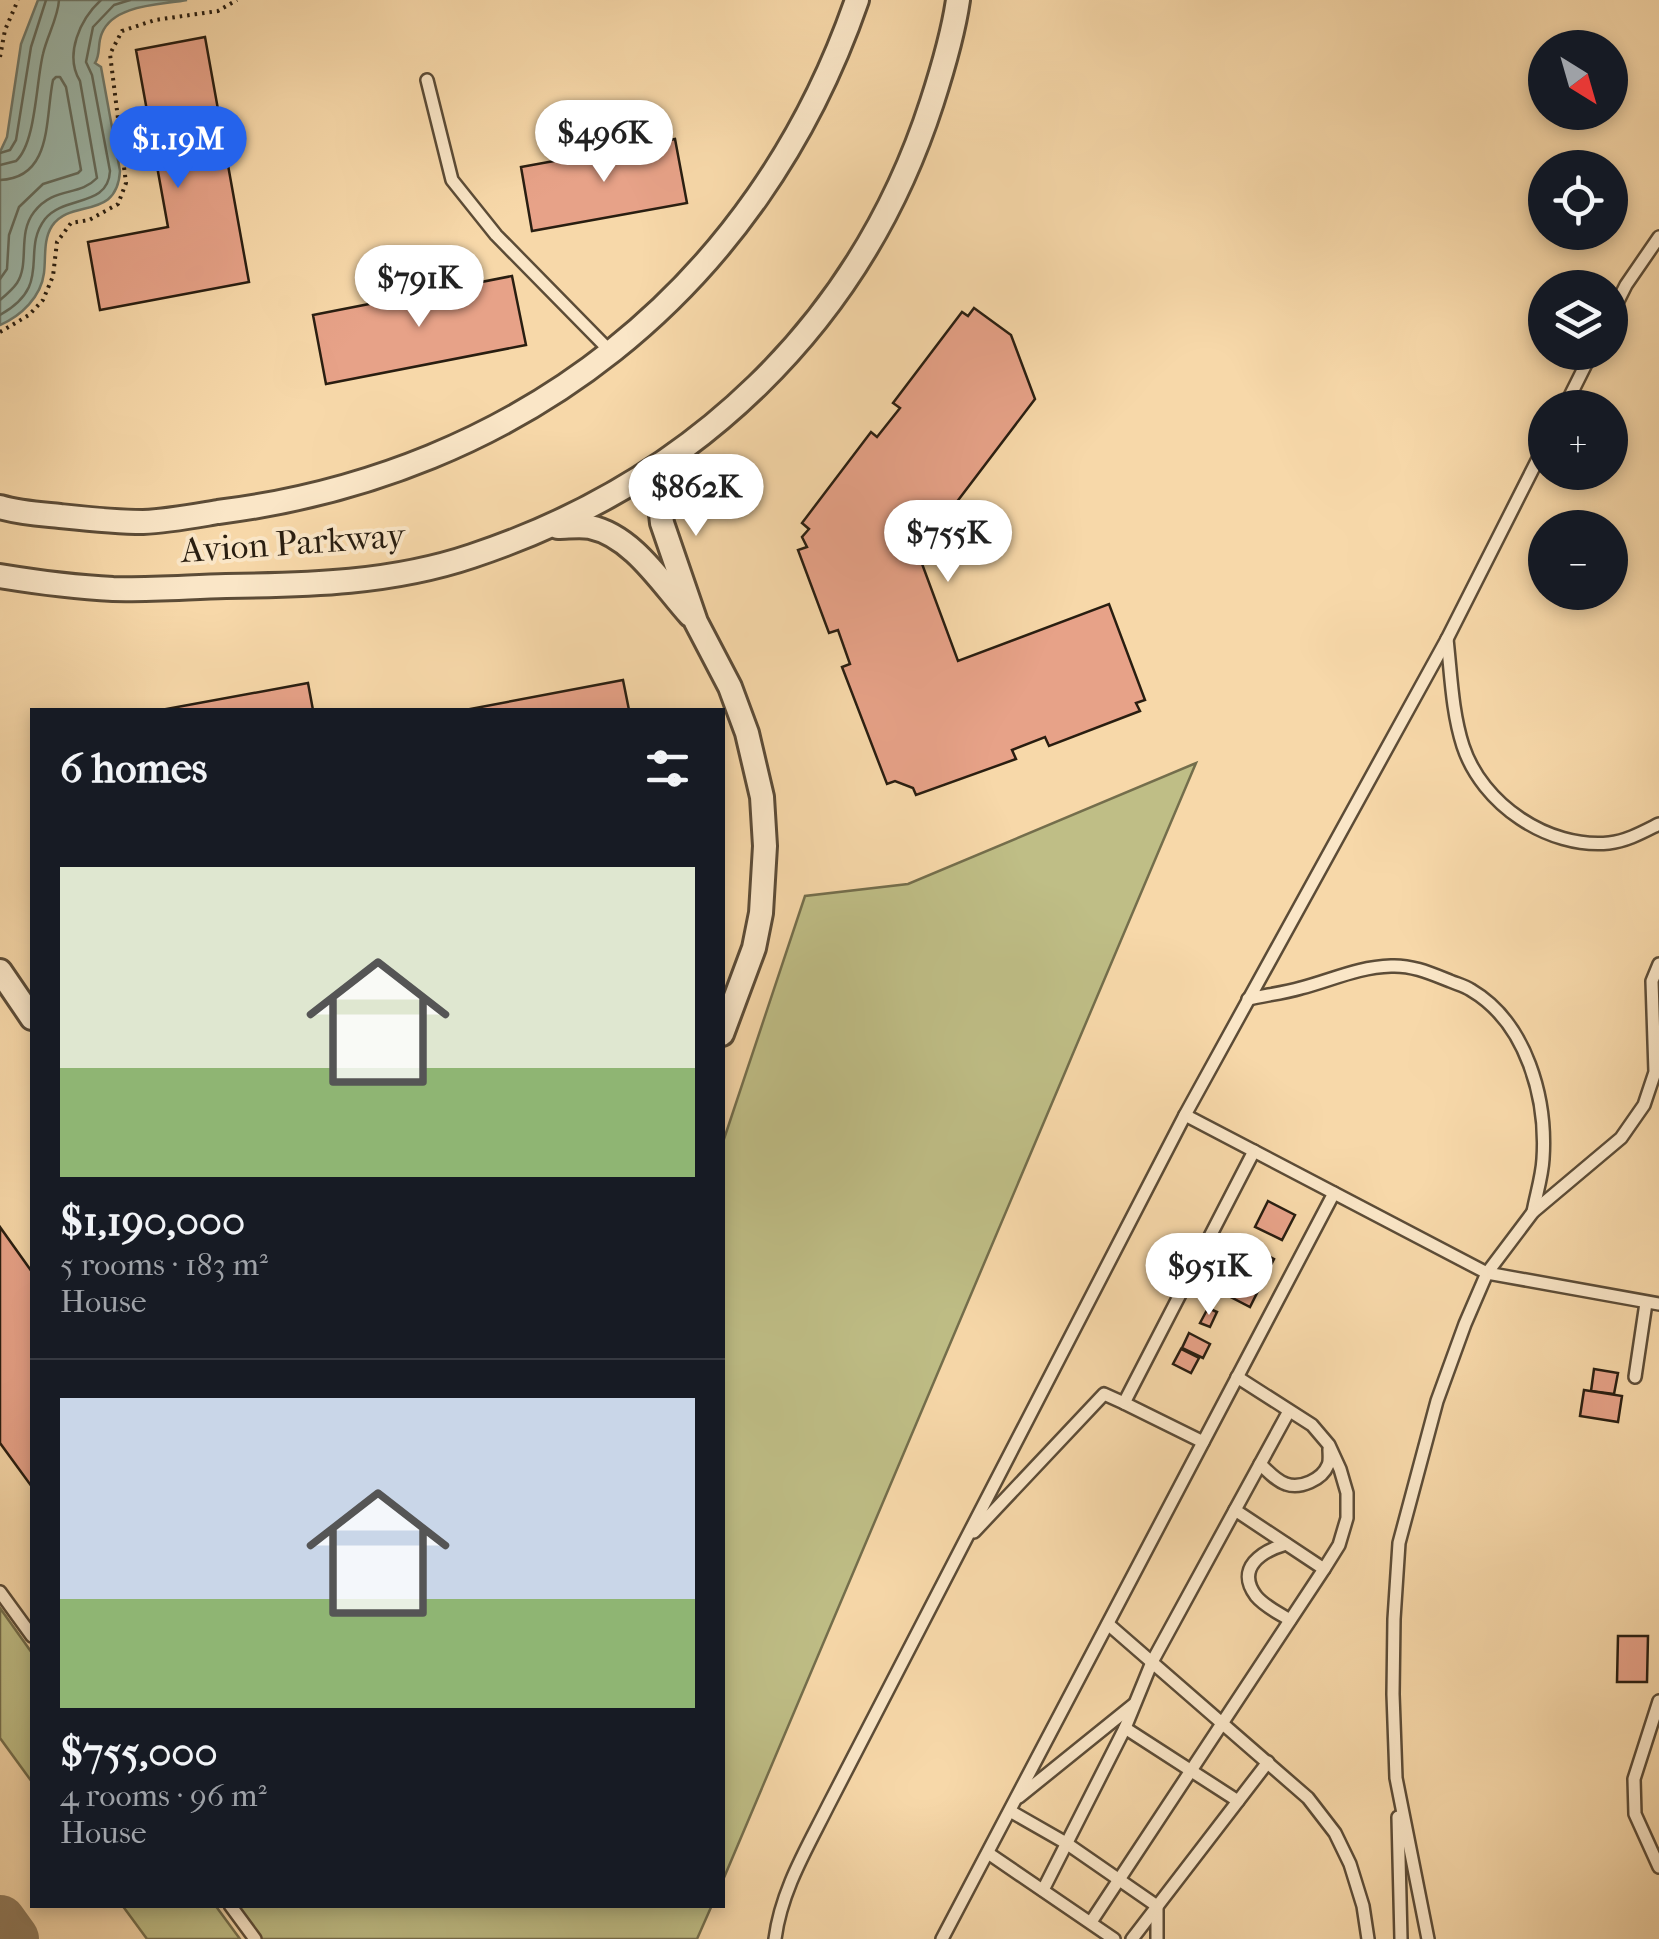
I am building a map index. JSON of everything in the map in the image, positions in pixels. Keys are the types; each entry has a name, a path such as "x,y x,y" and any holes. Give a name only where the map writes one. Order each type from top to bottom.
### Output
{"street":[{"name":"Avion Parkway","path":"0,507 106,522 147,522 310,498 381,477 468,442 550,396 654,316 731,232 796,138 822,88 857,0"},
{"name":"Avion Parkway","path":"0,576 112,588 349,582 470,557 552,527 616,494 676,454 727,413 778,366 817,321 871,242 917,148 945,62 958,0"},
{"path":"676,454 664,484 662,522 696,622 730,687 747,734 762,797 765,846 761,913 754,948 725,1026"},
{"path":"552,527 587,526 611,534 633,552 696,622"},
{"path":"0,971 30,1015"}],"lane":[{"path":"427,80 452,180 496,235 611,352"},
{"path":"1628,282 1659,237"},
{"path":"775,1939 791,1878 964,1542 1185,1115 1446,639 1528,478"},
{"path":"1446,639 1455,714 1464,750 1500,804 1527,823 1584,843 1610,843 1637,836 1659,824"},
{"path":"1401,1939 1393,1638 1399,1543 1437,1401 1487,1273 1533,1212 1621,1138 1644,1105 1655,1072 1652,981 1659,964"},
{"path":"1248,999 1303,988 1357,969 1394,966 1421,969 1472,990 1512,1029 1536,1084 1543,1162 1533,1212"},
{"path":"1185,1115 1487,1273 1653,1304 1635,1376"},
{"path":"1124,1404 1254,1151"},
{"path":"942,1939 1334,1193"},
{"path":"1091,1922 1324,1569 1339,1545 1347,1518 1348,1493 1329,1445 1312,1425 1237,1376"},
{"path":"964,1542 1104,1394 1203,1442"},
{"path":"1042,1890 1126,1728 1152,1662 1288,1411"},
{"path":"1260,1464 1289,1486 1306,1484 1320,1476 1329,1464 1329,1445"},
{"path":"1235,1510 1324,1569"},
{"path":"1286,1544 1266,1550 1249,1574 1258,1599 1290,1620"},
{"path":"0,1592 30,1633"},
{"path":"1108,1624 1308,1798 1335,1833 1355,1878 1368,1939"},
{"path":"1659,1700 1634,1778 1635,1814 1659,1867"},
{"path":"1012,1805 1136,1702"},
{"path":"1126,1728 1238,1801"},
{"path":"1132,1939 1268,1762"},
{"path":"1396,1778 1428,1939"},
{"path":"1012,1805 1157,1906"},
{"path":"988,1853 1114,1939"},
{"path":"1157,1906 1158,1939"},
{"path":"232,1908 255,1939"}],"path":[{"path":"0,57 5,30 18,0"},
{"path":"1,333 29,316 43,300 53,276 57,242 71,223 89,220 118,204 126,184 110,54 122,31 155,20 218,11 237,0"}],"shaded area":[{"path":"1196,763 725,1875 725,1136 805,896 908,884"},
{"path":"0,1608 30,1650 30,1779 0,1738"},
{"path":"124,1908 217,1908 240,1939 147,1939"},
{"path":"232,1908 711,1908 697,1939 255,1939"}],"water":[{"path":"38,0 187,0 127,11 108,23 102,33 95,63 101,67 120,171 117,187 102,203 70,213 52,226 39,290 22,311 0,325 0,152 7,137 21,44"}],"building":[{"path":"205,37 249,282 100,310 88,242 168,227 136,50"},
{"path":"675,139 687,203 532,231 521,167"},
{"path":"512,276 526,345 326,384 313,315"},
{"path":"974,308 1011,335 1035,399 918,553 958,661 1109,604 1145,700 1136,703 1140,711 1049,746 1045,737 1012,750 1016,759 916,795 913,788 895,781 887,784 842,667 850,664 838,630 829,633 798,550 807,547 802,537 809,529 802,523 871,432 877,437 900,408 893,403 962,312 968,316"},
{"path":"623,680 629,708 476,708"},
{"path":"308,683 313,708 172,708"},
{"path":"1268,1201 1295,1215 1282,1240 1255,1227"},
{"path":"0,1227 30,1269 30,1484 0,1443"},
{"path":"1246,1244 1274,1259 1250,1307 1221,1292"},
{"path":"1208,1308 1217,1312 1210,1327 1200,1323"},
{"path":"1189,1333 1210,1344 1203,1358 1182,1348"},
{"path":"1181,1349 1199,1358 1191,1373 1173,1364"},
{"path":"1594,1369 1618,1373 1614,1394 1591,1391"},
{"path":"1584,1390 1622,1396 1618,1422 1580,1416"},
{"path":"1618,1636 1648,1636 1647,1682 1617,1682"}],"taxiway":[{"path":"0,1921 13,1939"}]}
